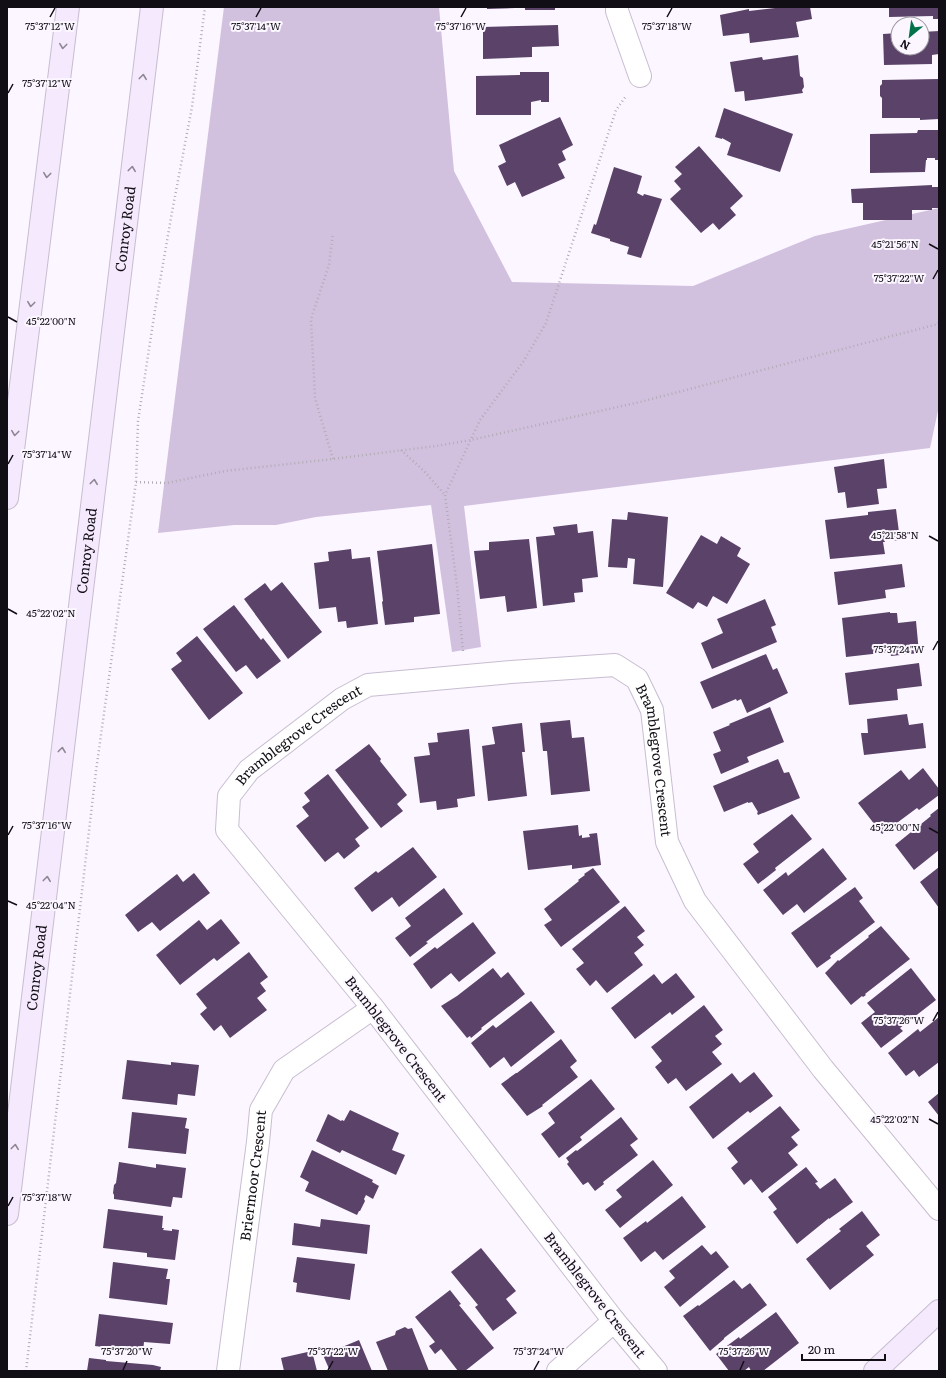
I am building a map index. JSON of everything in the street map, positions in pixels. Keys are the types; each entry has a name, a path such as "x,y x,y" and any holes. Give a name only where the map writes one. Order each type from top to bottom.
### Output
{"main road":[{"path":"7,498 68,7"},
{"name":"Conroy Road","path":"7,1214 152,7"},
{"path":"875,1371 939,1311"}],"street":[{"path":"617,7 617,12 640,76"},
{"name":"Bramblegrove Crescent","path":"656,1371 614,1321 373,1008 227,830 229,796 249,770 342,699 368,685 615,665 637,679 652,710 667,842 695,901 823,1069 939,1209"},
{"name":"Briermoor Crescent","path":"228,1371 261,1110 284,1070 373,1008"},
{"path":"558,1371 614,1321"}],"path":[{"path":"26,1371 96,778 136,482 138,421 162,265 192,107 205,7"},
{"path":"465,676 457,586 445,495 480,420 523,362 546,323 616,110 640,76"},
{"path":"333,459 315,398 311,319 329,265 334,233"},
{"path":"136,482 167,483 225,471 333,459 471,440 640,402 938,324 939,319"},
{"path":"401,450 424,471 445,495"}],"shaded area":[{"path":"224,7 439,7 454,171 512,282 693,286 815,236 939,208 939,406 930,448 464,506 481,647 452,652 431,505 316,517 276,525 234,525 158,533"}],"building":[{"path":"487,7 515,7 515,8 487,9"},
{"path":"525,7 555,7 555,10 525,10"},
{"path":"784,7 810,7 812,19 796,22 799,37 750,43 749,33 723,36 720,15 749,9 749,11"},
{"path":"889,7 939,7 939,19 933,19 933,16 889,17"},
{"path":"558,25 559,46 532,47 532,57 483,59 483,27"},
{"path":"939,31 939,54 932,55 932,64 884,65 883,34 890,34 890,56 930,56 930,32"},
{"path":"798,55 800,76 803,78 803,93 745,101 744,91 735,92 730,62 762,57 763,60"},
{"path":"520,72 549,72 549,102 541,102 541,100 531,102 531,115 476,115 476,76 520,75"},
{"path":"939,79 939,119 920,120 920,118 882,118 882,98 880,96 880,86 882,84 882,80"},
{"path":"724,108 793,134 780,172 727,155 731,143 722,138 715,137"},
{"path":"560,117 573,145 562,151 566,160 558,164 565,178 522,197 515,182 507,186 498,166 506,162 499,145"},
{"path":"918,130 939,130 939,160 935,160 935,158 927,158 925,172 870,173 870,134 917,133"},
{"path":"699,146 743,196 730,208 736,215 719,230 713,223 701,233 670,199 681,189 674,181 682,174 675,167"},
{"path":"614,167 642,176 637,193 643,196 644,194 662,199 641,258 627,254 629,247 591,233 594,224 596,225"},
{"path":"932,185 932,187 938,187 938,208 932,208 932,210 912,210 912,220 863,220 863,203 852,203 851,189"},
{"path":"884,459 887,488 877,489 879,504 847,508 845,492 838,493 834,467"},
{"path":"896,509 900,540 892,541 892,538 884,539 885,554 830,559 825,520 868,515 868,512"},
{"path":"628,512 668,517 663,587 633,584 635,559 628,558 627,568 608,567 612,519 627,520"},
{"path":"577,524 578,533 593,531 598,577 582,579 583,592 574,593 575,602 543,606 536,537 555,535 553,527"},
{"path":"701,535 717,544 721,536 741,548 737,556 750,564 727,604 713,596 707,607 698,602 693,609 666,593"},
{"path":"529,539 537,608 507,612 505,596 480,599 474,551 489,550 489,542"},
{"path":"432,544 440,614 414,617 414,622 385,625 377,551"},
{"path":"351,549 352,559 370,557 378,624 347,628 346,621 338,622 336,607 319,609 314,563 329,561 328,552"},
{"path":"902,564 905,587 885,590 886,598 838,605 834,572"},
{"path":"282,582 322,632 288,659 244,599 265,583 271,591"},
{"path":"765,599 776,625 771,627 777,642 712,669 701,643 723,633 717,619"},
{"path":"234,605 261,640 263,638 281,661 257,679 246,665 236,672 203,629"},
{"path":"890,612 897,613 898,623 916,621 919,653 891,656 890,652 846,657 842,618"},
{"path":"197,636 243,693 209,720 171,669 182,661 176,653"},
{"path":"766,654 773,670 777,668 788,693 747,713 741,699 737,701 736,699 712,709 700,682"},
{"path":"919,663 922,686 897,689 898,700 849,705 845,673"},
{"path":"770,707 784,742 747,757 749,762 721,774 713,754 721,751 713,732"},
{"path":"907,714 909,725 923,723 926,748 864,755 861,733 868,733 867,719"},
{"path":"570,720 572,738 584,737 590,791 551,795 547,751 543,751 540,723"},
{"path":"522,723 525,752 522,752 527,796 488,801 482,746 495,744 492,727"},
{"path":"469,729 475,796 457,799 458,807 437,810 436,801 420,803 414,757 430,755 428,743 438,742 437,733"},
{"path":"369,744 381,759 380,761 407,795 397,804 403,811 381,828 335,770"},
{"path":"778,759 784,773 789,772 800,798 758,815 758,812 752,802 748,802 724,812 713,786"},
{"path":"923,768 939,789 939,795 919,810 917,808 882,834 858,803 901,770 909,780"},
{"path":"328,774 369,828 355,839 360,846 344,859 338,852 325,862 296,826 309,816 302,807 310,801 304,793"},
{"path":"939,808 939,850 914,870 895,845"},
{"path":"792,814 812,839 775,868 776,870 758,884 743,864 759,852 753,844"},
{"path":"578,825 579,836 582,835 582,838 590,837 589,834 597,833 601,865 572,869 572,865 528,870 523,831"},
{"path":"413,847 437,877 399,907 392,897 372,912 354,888 376,871 378,873"},
{"path":"823,848 847,879 804,913 797,904 783,915 763,890 786,872 788,876"},
{"path":"939,867 939,908 920,882"},
{"path":"593,868 620,902 561,947 544,925 552,920 544,909"},
{"path":"194,873 210,893 160,931 152,922 138,932 125,915 177,874 183,882"},
{"path":"855,887 863,898 859,901 875,922 830,956 831,958 817,968 791,933"},
{"path":"444,888 463,914 426,942 428,943 410,957 395,938 411,926 405,918"},
{"path":"625,906 645,931 637,937 644,945 634,953 643,965 607,993 596,980 590,986 576,969 584,963 572,949"},
{"path":"221,919 240,943 217,961 214,958 180,985 156,955 199,920 207,930"},
{"path":"473,922 496,953 459,982 451,973 431,989 413,964 435,947 437,949"},
{"path":"881,926 910,959 865,994 866,995 863,997 862,996 851,1005 825,973 838,960 839,961"},
{"path":"249,952 268,977 260,983 266,991 257,998 267,1010 230,1038 221,1025 214,1031 200,1014 207,1008 196,994"},
{"path":"493,968 501,978 508,972 525,994 481,1028 482,1029 471,1038 470,1036 467,1038 441,1006 457,996"},
{"path":"911,968 936,1000 900,1028 903,1031 881,1048 861,1023 875,1012 867,1003"},
{"path":"676,973 695,997 672,1015 670,1012 635,1039 611,1008 654,974 662,984"},
{"path":"531,1001 555,1032 511,1067 504,1057 490,1068 471,1043 493,1025 496,1028"},
{"path":"704,1005 723,1030 715,1036 722,1044 712,1052 722,1064 686,1091 676,1078 668,1084 655,1067 662,1061 651,1047"},
{"path":"939,1017 939,1062 919,1077 914,1070 906,1076 888,1053 918,1029 920,1032"},
{"path":"561,1039 577,1061 570,1067 578,1077 542,1105 543,1106 527,1116 501,1084"},
{"path":"127,1060 171,1065 171,1062 199,1065 195,1096 178,1094 177,1105 122,1099"},
{"path":"754,1072 773,1096 750,1113 748,1111 713,1139 689,1107 732,1073 740,1083"},
{"path":"591,1079 615,1109 580,1137 582,1140 559,1158 541,1134 555,1123 548,1113"},
{"path":"939,1093 939,1116 928,1102"},
{"path":"780,1106 800,1130 791,1137 798,1145 788,1153 798,1165 762,1193 751,1179 744,1185 731,1168 738,1162 727,1148"},
{"path":"350,1110 399,1133 392,1150 405,1155 396,1175 342,1150 340,1153 316,1141 328,1114 341,1121 344,1121"},
{"path":"132,1112 187,1118 185,1128 189,1129 186,1154 128,1148"},
{"path":"621,1117 638,1139 630,1145 638,1155 603,1182 604,1184 595,1191 588,1182 583,1185 567,1164 569,1162 566,1158"},
{"path":"312,1150 373,1180 372,1182 379,1186 373,1199 366,1195 364,1199 365,1201 357,1215 305,1191 309,1182 300,1177"},
{"path":"653,1160 673,1185 620,1228 605,1210 622,1197 616,1190"},
{"path":"119,1162 156,1168 156,1164 186,1168 182,1198 173,1197 171,1207 114,1199 114,1185 116,1183"},
{"path":"806,1167 818,1182 815,1183 820,1189 835,1178 853,1202 829,1218 797,1244 773,1212 777,1209 768,1197"},
{"path":"682,1196 706,1227 663,1260 655,1251 641,1262 623,1238 646,1221 647,1223"},
{"path":"108,1209 163,1216 163,1230 179,1230 175,1260 147,1257 147,1253 103,1248"},
{"path":"862,1211 880,1235 866,1246 874,1255 830,1290 806,1259 841,1231 839,1229"},
{"path":"321,1219 370,1225 367,1254 292,1245 294,1223 320,1227"},
{"path":"702,1245 711,1255 716,1251 729,1267 680,1307 664,1287 675,1278 669,1271"},
{"path":"481,1248 516,1291 506,1299 517,1313 493,1331 475,1307 478,1305 451,1272"},
{"path":"297,1257 355,1264 350,1300 296,1292 297,1283 293,1282"},
{"path":"113,1262 168,1269 166,1279 170,1279 167,1305 109,1298"},
{"path":"734,1280 742,1289 750,1283 767,1305 724,1338 710,1351 683,1316"},
{"path":"450,1290 461,1304 459,1305 494,1348 465,1371 458,1371 441,1349 435,1354 429,1346 435,1342 415,1317"},
{"path":"776,1312 799,1343 763,1371 751,1371 749,1367 744,1371 729,1371 716,1354 739,1337 740,1339"},
{"path":"99,1314 173,1323 170,1344 144,1342 143,1352 95,1346"},
{"path":"405,1327 408,1329 412,1328 429,1371 388,1371 376,1342 395,1335 396,1331"},
{"path":"359,1340 372,1371 330,1371 323,1355"},
{"path":"312,1351 317,1371 284,1371 281,1358"},
{"path":"89,1358 161,1367 160,1371 87,1371"}]}
